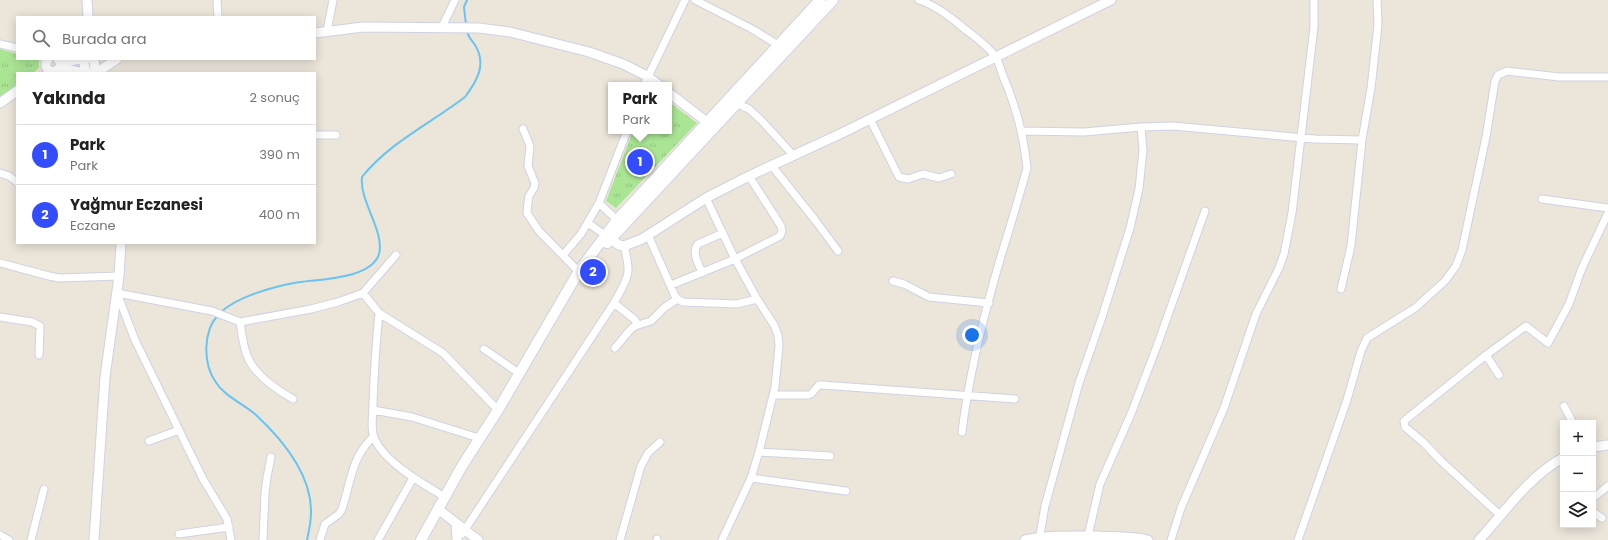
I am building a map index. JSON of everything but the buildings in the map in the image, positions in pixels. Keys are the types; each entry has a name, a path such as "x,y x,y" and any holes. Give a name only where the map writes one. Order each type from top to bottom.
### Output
{"main road":[{"path":"608,237 617,220 707,122 733,101 778,45 820,0"},
{"path":"421,540 462,466 520,374 568,289 580,272 608,237 733,101 833,0"}],"street":[{"path":"87,0 88,16"},
{"path":"217,0 218,16"},
{"path":"327,31 333,0"},
{"path":"442,27 455,0"},
{"path":"645,82 685,0"},
{"path":"695,0 752,29 778,45"},
{"path":"919,0 928,3 945,13 987,47 996,57 1022,131 1027,168 976,351 967,394 962,432"},
{"path":"624,246 648,235 706,198 1111,0"},
{"path":"1171,540 1181,508 1224,408 1256,314 1279,268 1284,254 1292,213 1301,138 1314,27 1314,0"},
{"path":"1341,289 1351,246 1362,140 1371,88 1378,25 1377,0"},
{"path":"316,32 363,27 442,27 479,28 510,32 589,52 623,64 647,76 655,82"},
{"path":"0,44 16,48"},
{"path":"48,60 45,71 54,72 60,63 74,60"},
{"path":"85,72 84,63 86,60"},
{"path":"94,60 95,69 94,72"},
{"path":"95,72 115,60"},
{"path":"60,63 82,72"},
{"path":"1298,540 1347,400 1361,351 1367,338 1415,308 1445,281 1456,266 1462,250 1486,137 1495,81 1498,75 1507,71 1559,77 1608,77"},
{"path":"0,103 16,92"},
{"path":"672,95 707,122"},
{"path":"733,101 749,109 794,156"},
{"path":"870,119 899,177 908,179 924,174 939,178 951,174"},
{"path":"1022,131 1084,132 1141,126 1173,126 1301,138 1362,140"},
{"path":"1039,538 1045,506 1079,383 1102,317 1130,228 1139,189 1143,150 1141,126"},
{"path":"523,129 530,146 528,166 535,183 529,196 527,213 539,230 580,272"},
{"path":"563,255 588,223 599,203 625,134"},
{"path":"316,135 336,135"},
{"path":"772,166 838,251"},
{"path":"0,173 9,176 16,181"},
{"path":"671,285 735,259 778,238 782,231 781,226 750,176"},
{"path":"706,198 735,259 757,299 774,325 778,335 778,364 773,395 759,452 751,478 722,540"},
{"path":"1542,199 1608,208"},
{"path":"599,203 617,220"},
{"path":"1087,538 1100,484 1131,414 1157,346 1204,211"},
{"path":"1501,516 1404,425 1404,421 1486,355 1526,326 1548,343 1569,304 1582,268 1608,213"},
{"path":"459,531 614,303 627,280 629,272 624,246 588,223"},
{"path":"702,273 695,255 695,248 698,244 723,233"},
{"path":"648,235 677,299 683,302 737,304 757,299"},
{"path":"94,540 105,377 117,293 121,244"},
{"path":"117,293 212,311 240,322 311,309 363,294 396,255"},
{"path":"0,263 59,278 119,276"},
{"path":"893,282 904,284 929,296 989,303"},
{"path":"117,293 134,340 203,479 222,510 229,527 231,540"},
{"path":"363,294 379,313 443,353 498,410"},
{"path":"615,348 630,330 638,325 651,321 664,308 677,299"},
{"path":"614,303 634,319 638,325"},
{"path":"379,313 373,410 373,437 381,449 413,478 445,497"},
{"path":"0,317 32,322 40,326 39,355"},
{"path":"240,322 244,346 251,364 274,387 293,399"},
{"path":"484,349 520,374"},
{"path":"1486,355 1499,375"},
{"path":"773,395 808,395 811,394 819,385 822,385 967,394 1015,399"},
{"path":"1564,406 1571,420"},
{"path":"373,410 412,417 479,438"},
{"path":"149,441 179,430"},
{"path":"320,540 325,524 339,514 342,509 352,469 361,452 373,437"},
{"path":"620,540 640,466 648,453 660,442"},
{"path":"1596,447 1608,445"},
{"path":"759,452 830,456"},
{"path":"264,540 265,493 272,457"},
{"path":"1479,540 1531,482 1546,469 1560,460"},
{"path":"378,540 413,478"},
{"path":"751,478 846,491"},
{"path":"1596,496 1608,486"},
{"path":"31,540 44,489"},
{"path":"438,510 470,540"},
{"path":"1596,514 1602,518"},
{"path":"179,534 229,527"},
{"path":"459,531 478,540"},
{"path":"0,535 9,540"},
{"path":"1025,540 1039,538 1136,537 1148,540"}],"green space":[{"path":"0,49 16,54 16,60 39,60 39,68 34,72 16,72 16,85 0,97"},
{"path":"672,104 697,123 616,208 606,201 632,134 672,134"}],"waterway":[{"path":"466,25 464,7 467,0"},
{"path":"221,312 245,297 265,290 294,283 342,277 354,274 374,263 379,254 380,245 364,196 362,177 397,144 465,97 477,79 480,66 479,52 467,31"},
{"path":"218,315 213,322 207,338 206,347 208,365 211,374 223,391 255,414 285,446 294,458 301,471 310,499 311,516 307,540"}],"place":[{"name":"Park","path":"640,162"},
{"name":"Yağmur Eczanesi","path":"593,272"}]}
